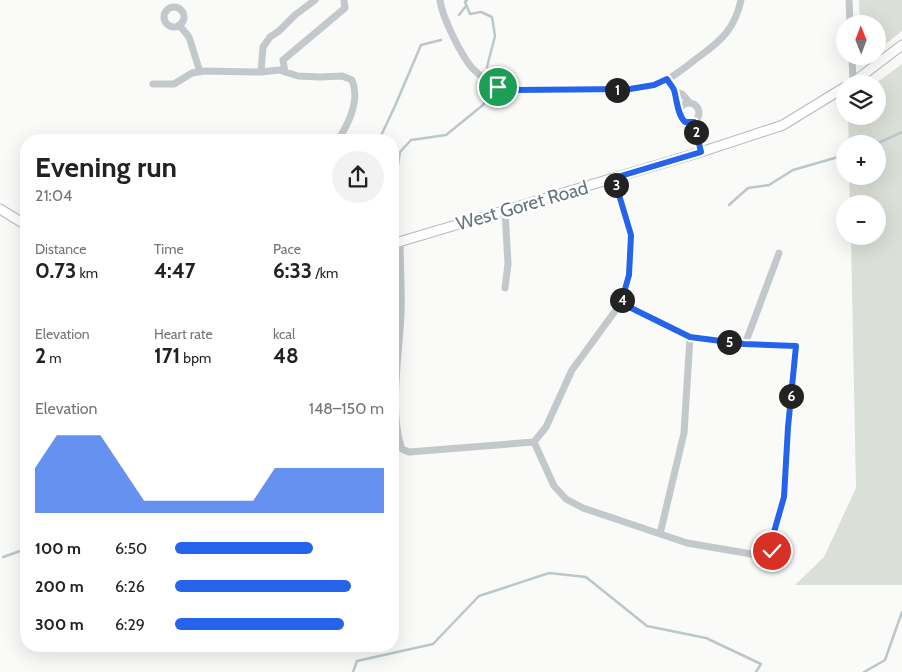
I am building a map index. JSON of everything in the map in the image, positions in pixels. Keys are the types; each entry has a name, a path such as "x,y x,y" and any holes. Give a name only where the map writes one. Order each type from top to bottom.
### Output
{"street":[{"path":"261,72 263,47 270,37 280,31 295,15 315,0"},
{"path":"285,72 283,60 346,8 344,0"},
{"path":"440,0 446,21 472,67 483,78 498,87 513,90 630,89 654,85 667,79 724,37 738,15 741,0"},
{"path":"850,0 850,15"},
{"path":"180,25 188,38 200,72"},
{"name":"West Goret Road","path":"863,75 902,45"},
{"path":"153,84 174,84 192,73 200,72 261,72 279,70 298,76 320,78 342,76 352,80 356,89 354,104 341,134"},
{"path":"667,79 674,91 674,97 683,121 694,122 698,118 699,109 682,94 674,91"},
{"name":"West Goret Road","path":"399,241 701,152 783,125 836,93"},
{"path":"680,112 683,105 690,103"},
{"path":"694,122 701,152"},
{"path":"399,442 402,449 409,452 534,442 546,426 572,370 621,303 629,275 631,235 614,178"},
{"path":"0,209 20,221"},
{"path":"505,211 508,264 505,288"},
{"path":"744,344 778,253"},
{"path":"399,285 401,313 399,342"},
{"path":"534,442 554,486 566,499 584,508 687,543 769,557 784,497 788,427 796,346 744,344 690,337 621,303"},
{"path":"660,534 684,433 690,337"}],"shaded area":[{"path":"859,0 902,0 902,31 886,44 886,15 860,15"},
{"path":"902,64 902,585 795,585 824,557 856,488 851,245 886,245 886,195 850,195 849,185 886,185 886,135 849,135 848,125 886,125 886,76"}],"waterway":[{"path":"467,0 465,2 470,14 481,12 492,17 495,36 487,67"},
{"path":"459,15 466,6"},
{"path":"382,134 421,45 441,40"},
{"path":"399,158 400,152 411,140 446,135 483,105 492,92"},
{"path":"886,139 902,132"},
{"path":"729,205 748,188 769,185 793,170 836,158"},
{"path":"3,557 20,551"},
{"path":"399,652 433,644 479,596 549,573 586,577 647,626 706,638 761,664 756,672"},
{"path":"864,672 885,660 902,612"},
{"path":"353,672 357,661 397,652"}],"route":[{"path":"498,87 513,90 630,89 654,85 667,79 674,91 680,117 685,122 694,122 701,152 614,178 631,235 629,275 621,303 690,337 744,344 796,346 788,427 784,497 772,539 772,551"}]}
